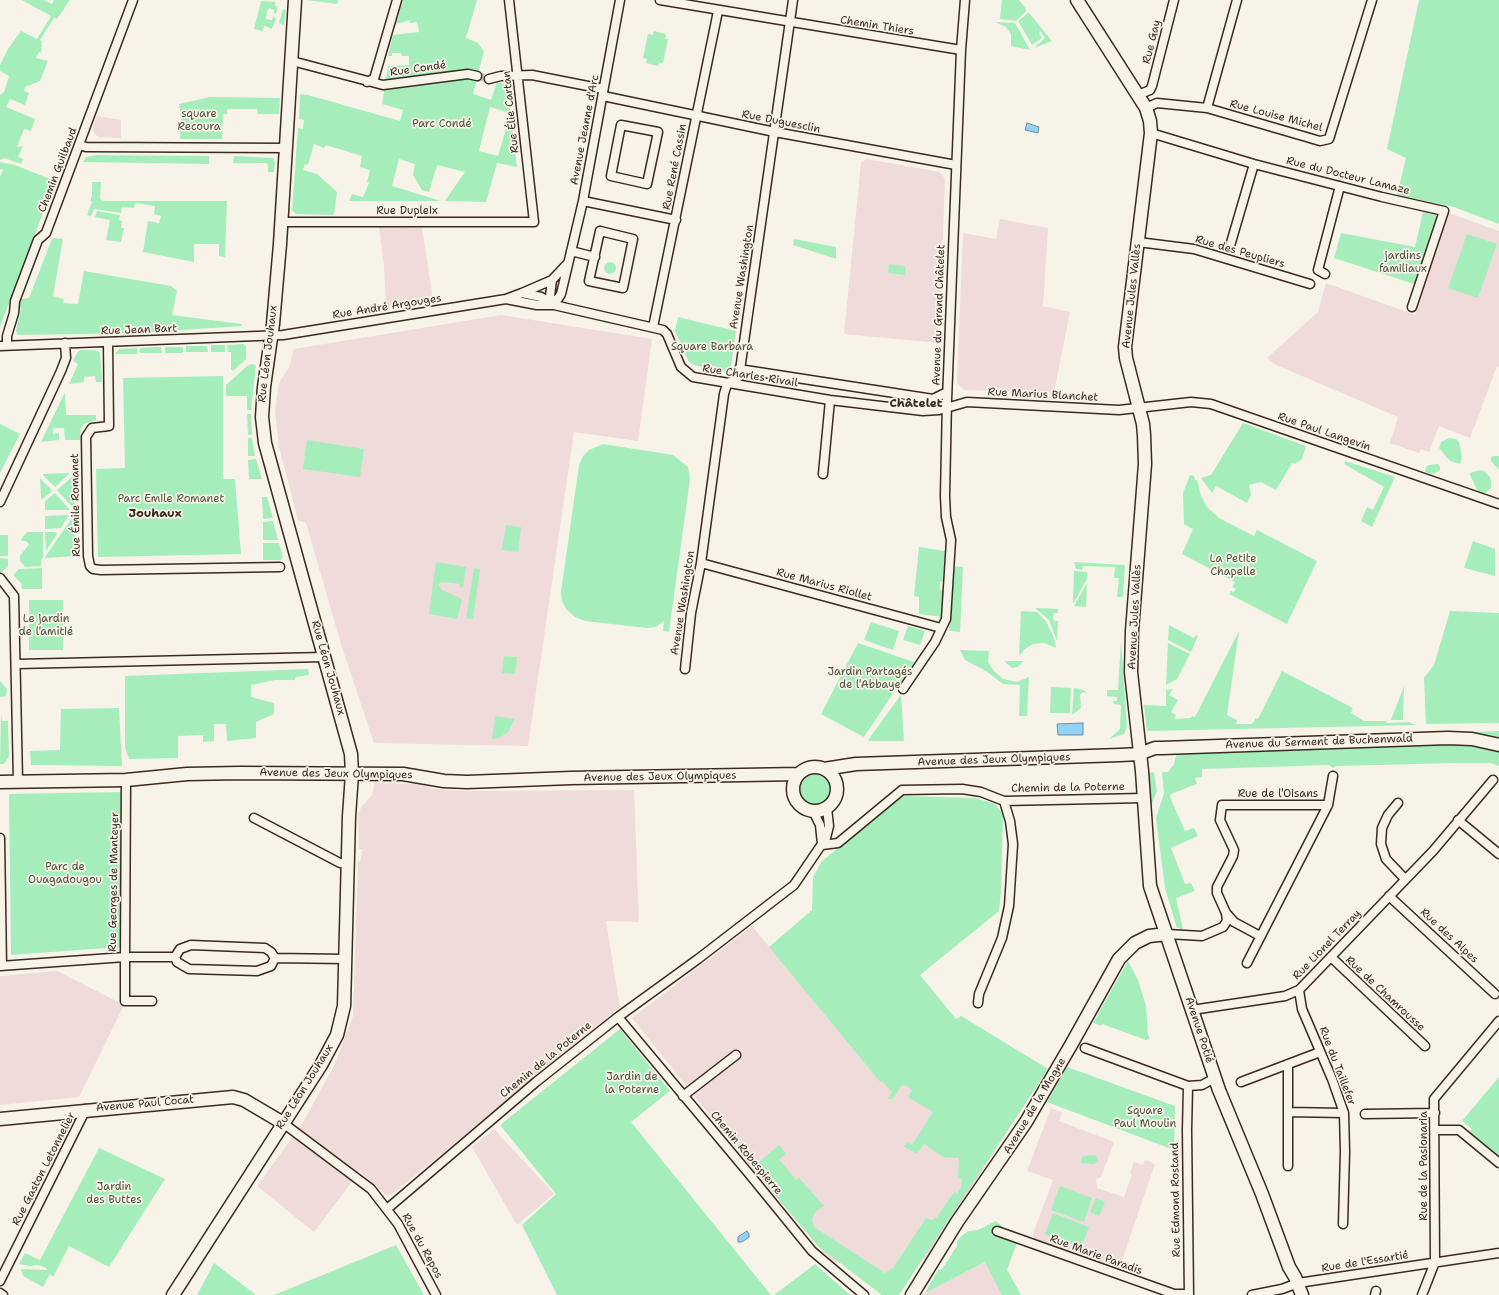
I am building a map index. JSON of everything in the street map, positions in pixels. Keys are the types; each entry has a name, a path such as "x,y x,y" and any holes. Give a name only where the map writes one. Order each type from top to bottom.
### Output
{"street":[{"name":"Chemin Guilbaud","path":"3,346 14,313 15,301 38,240 46,233 133,0"},
{"name":"Rue Léon Jouhaux","path":"173,1295 321,1065 338,1035 344,1006 352,774 351,754 262,430 262,400 271,336 287,148 296,0"},
{"path":"371,83 374,79 397,0"},
{"name":"Rue Élie Cartan","path":"509,0 534,222"},
{"name":"Avenue Jeanne d'Arc","path":"554,305 561,294 583,201 620,0"},
{"name":"Chemin Thiers","path":"660,0 790,23 961,50"},
{"name":"Avenue Washington","path":"685,669 691,613 701,563 727,384 739,377 793,0"},
{"name":"Avenue du Grand Châtelet","path":"903,689 935,642 940,628 946,619 951,540 946,517 945,496 947,392 961,50 965,0"},
{"name":"Avenue Jules Vallès","path":"1076,0 1138,95 1151,106 1151,133 1125,347 1126,358 1143,424 1145,464 1132,631 1131,672 1139,754"},
{"name":"Rue Gay","path":"1150,90 1174,0"},
{"path":"1207,108 1237,0"},
{"name":"Rue Louise Michel","path":"1151,106 1207,108 1320,141 1329,139 1372,0"},
{"name":"Rue René Cassin","path":"653,327 718,11"},
{"name":"Rue Condé","path":"292,61 383,85 468,74 477,76"},
{"path":"489,79 501,76 532,75 603,92"},
{"path":"1138,95 1150,90 1151,106"},
{"name":"Rue Duguesclin","path":"603,92 696,116 774,132 956,165"},
{"path":"621,125 658,132 648,184 610,176 621,125"},
{"name":"Rue du Docteur Lamaze","path":"1151,133 1254,164 1382,197 1444,211 1412,307"},
{"path":"79,145 86,147 287,148"},
{"path":"1230,246 1254,164"},
{"path":"1325,274 1318,270 1340,186"},
{"path":"583,201 676,220"},
{"name":"Rue Dupleix","path":"281,222 534,222"},
{"path":"600,231 633,239 623,288 589,281 595,257 600,231"},
{"name":"Rue des Peupliers","path":"1138,242 1194,248 1310,284"},
{"path":"572,251 595,257"},
{"name":"Avenue Jeanne d'Arc","path":"552,280 568,263"},
{"path":"552,280 550,296 554,305"},
{"name":"Rue André Argouges","path":"271,336 506,299 552,280"},
{"path":"522,293 542,297 554,305"},
{"name":"Rue André Argouges","path":"506,299 537,305 554,305"},
{"name":"Rue Charles Rivail","path":"554,305 663,330 667,334 685,372 692,377 830,400 923,411 939,410 947,407"},
{"name":"Rue Jean Bart","path":"3,346 271,336"},
{"name":"Rue Émile Romanet","path":"108,342 109,426 92,428 86,437 88,541 90,566 93,569 101,570 280,567"},
{"path":"0,502 62,371 66,358 65,343"},
{"path":"739,369 933,399 947,392"},
{"path":"823,474 830,400"},
{"name":"Rue Marius Blanchet","path":"947,407 967,402 1108,410 1139,408"},
{"name":"Rue Paul Langevin","path":"1139,408 1191,402 1211,404 1499,504"},
{"name":"Rue Marius Riollet","path":"701,563 940,628"},
{"path":"0,578 14,596 17,664 18,782"},
{"path":"17,664 324,657"},
{"name":"Avenue du Serment de Buchenwald","path":"1139,754 1155,748 1448,738 1472,739 1499,745"},
{"name":"Avenue des Jeux Olympiques","path":"824,769 849,765 1139,754"},
{"name":"Avenue Potié","path":"1139,754 1150,886 1215,1078 1262,1194 1289,1267 1298,1283 1302,1295"},
{"path":"836,783 849,765"},
{"path":"768,775 788,787 800,806 813,811 827,808 836,797 836,783 824,769 811,768 799,774 795,780 793,793"},
{"name":"Avenue des Jeux Olympiques","path":"0,782 126,780 188,774 403,774 444,781 467,782 799,774"},
{"path":"1328,805 1333,776"},
{"name":"Rue Georges de Manteyer","path":"1,966 125,957 126,780"},
{"name":"Rue Lionel Terray","path":"1192,1010 1285,996 1299,990 1433,851 1493,780"},
{"name":"Chemin de la Poterne","path":"822,845 838,843 902,790 962,789 981,792 1004,801 1143,798"},
{"path":"978,1003 979,994 1002,938 1009,906 1013,844 1010,821 1004,801"},
{"path":"1398,803 1388,815 1382,828 1381,844 1386,859 1405,879"},
{"name":"Rue de l'Oisans","path":"1247,963 1328,805 1222,805 1220,820 1234,850 1233,856 1217,886 1216,893 1226,913 1234,922 1260,936"},
{"name":"Chemin de la Poterne","path":"388,1209 491,1119 618,1017 794,885 826,838 829,826 827,808"},
{"path":"813,811 820,826 822,845"},
{"path":"254,818 340,863 348,863"},
{"path":"1458,820 1499,854"},
{"path":"0,838 1,966"},
{"name":"Rue des Alpes","path":"1389,896 1494,994"},
{"path":"1167,934 1202,936 1214,933 1223,928 1227,921 1226,913"},
{"name":"Avenue de la Mogne","path":"912,1295 958,1222 1026,1122 1119,958 1135,943 1152,936 1167,934"},
{"path":"175,957 180,949 197,946 265,948 274,954 275,958"},
{"path":"152,1001 125,1001 125,957 175,957"},
{"path":"175,957 177,962 189,969 257,971 271,966 275,958"},
{"name":"Rue de Chamrousse","path":"1331,957 1425,1046"},
{"path":"275,958 345,959"},
{"name":"Rue du Taillefer","path":"1299,990 1302,1009 1332,1079 1344,1113 1345,1152 1343,1224"},
{"name":"Chemin Robespierre","path":"618,1017 812,1251 864,1295"},
{"name":"Rue de la Pasionaria","path":"1435,1262 1434,1099 1499,1021"},
{"path":"1085,1048 1188,1086 1202,1085 1215,1078"},
{"path":"1241,1082 1320,1052"},
{"path":"683,1096 736,1055"},
{"path":"1288,1064 1288,1166"},
{"name":"Rue Edmond Rostand","path":"1188,1086 1186,1134 1189,1294"},
{"name":"Avenue Paul Cocat","path":"0,1119 86,1109 234,1097 244,1100 283,1123"},
{"name":"Rue Gaston Letonnelier","path":"0,1281 86,1109"},
{"path":"1288,1112 1344,1113"},
{"path":"1365,1114 1434,1113"},
{"path":"283,1123 371,1189 388,1209"},
{"path":"1434,1130 1458,1130 1499,1163"},
{"name":"Rue du Repos","path":"388,1209 398,1224 436,1295"},
{"name":"Rue Marie Paradis","path":"997,1231 1174,1294 1189,1294"},
{"name":"Rue de l'Essartié","path":"1252,1295 1282,1289 1298,1283 1499,1253"},
{"path":"1422,1295 1435,1262"}],"shaded area":[{"path":"97,116 121,120 121,138 98,137 92,130"},
{"path":"866,159 940,172 945,179 939,343 844,334 861,163"},
{"path":"1449,213 1499,231 1499,367 1497,366 1470,438 1439,426 1429,452 1421,449 1419,453 1390,443 1398,417 1274,364 1267,358 1318,312 1326,283 1415,315"},
{"path":"1000,219 1048,228 1043,306 1070,312 1054,392 964,390 957,383 963,233 996,239"},
{"path":"379,227 422,228 433,299 386,307 384,266"},
{"path":"501,315 652,339 638,441 574,432 528,746 374,743 341,644 306,523 298,520 279,447 275,411 279,383 289,367 294,349"},
{"path":"374,783 418,784 435,789 463,791 634,790 639,922 606,921 620,1007 395,1192 387,1196 360,1171 314,1232 257,1186 302,1124 335,1064 353,1016 358,862 361,859 362,849 359,849 358,814 362,806 373,794"},
{"path":"752,926 880,1082 961,1016 1048,1069 925,1259 906,1248 891,1271 885,1273 846,1248 836,1263 825,1254 752,1168 632,1018"},
{"path":"57,971 124,1005 79,1097 0,1105 0,976"},
{"path":"1051,1108 1062,1112 1059,1121 1114,1142 1101,1177 1096,1179 1097,1188 1124,1197 1132,1174 1130,1173 1134,1162 1143,1165 1145,1160 1155,1164 1119,1269 1034,1240 1033,1234 1053,1180 1027,1171"},
{"path":"494,1129 554,1194 517,1225 472,1147"},
{"path":"1003,1253 1007,1270 1021,1295 921,1295"}],"green space":[{"path":"22,0 44,0 52,4 54,0 70,0 57,19 54,18 40,40 42,42 41,53 39,52 36,58 48,61 40,81 25,87 24,91 29,93 25,105 10,99 6,107 35,119 31,131 24,129 17,147 23,146 18,157 23,159 21,164 4,158 0,160 0,95 4,92 9,76 0,71 0,65 8,49 21,31 37,39 51,16"},
{"path":"307,0 338,0 338,1 337,4"},
{"name":"Parc Condé","path":"403,0 477,0 466,38 478,43 484,51 473,94 491,100 497,82 507,85 510,110 507,112 490,107 479,151 498,156 509,119 511,119 517,167 497,163 486,202 445,201 465,172 437,165 429,192 422,190 413,175 415,164 399,159 392,186 441,201 349,201 352,194 363,197 369,183 367,182 370,170 360,167 362,156 326,145 324,148 314,144 308,165 305,164 303,170 317,174 337,192 334,215 296,214 292,210 298,128 303,129 304,120 299,119 300,94 400,121 403,110 382,104 388,66 409,65 409,56 402,56 401,53 392,53 392,56 388,56 393,35 419,32 417,22 410,23 410,20 396,24"},
{"path":"1002,0 1019,0 1026,11 1016,21 1000,19"},
{"path":"1419,0 1499,0 1499,224 1454,207 1397,195 1406,158 1387,149"},
{"path":"261,1 276,2 275,6 278,7 276,14 274,13 274,10 269,8 267,11 266,19 272,20 273,17 276,18 272,29 264,26 263,31 254,29"},
{"path":"283,9 286,10 284,25 279,23"},
{"path":"1028,13 1052,41 1034,48 1045,38 1040,31 1039,33 1042,38 1032,45 1018,21"},
{"path":"995,22 1015,23 1030,50 1011,46 1011,34 1006,27"},
{"path":"654,31 666,34 665,39 668,39 663,63 659,63 658,66 646,63 647,59 643,58 648,34 653,35"},
{"name":"square Recoura","path":"210,97 280,98 279,114 258,114 257,109 227,109 227,114 223,114 222,139 180,139 181,119 179,104"},
{"path":"96,155 209,156 209,164 83,162 86,157"},
{"path":"234,156 273,158 275,162 274,172 268,172 268,165 266,163 233,163"},
{"path":"0,162 15,165 55,181 0,327 0,177 3,170 0,169"},
{"path":"92,182 101,182 100,199 104,201 227,201 225,257 219,256 219,244 194,244 194,262 143,252 148,221 159,223 161,216 154,214 155,206 135,203 134,208 122,207 121,213 94,209 91,216 87,215 92,202 90,201 92,195"},
{"path":"97,211 120,215 119,220 122,221 121,228 124,228 121,242 106,240 110,220 95,217"},
{"name":"jardins familiaux","path":"1423,212 1436,215 1437,218 1414,284 1334,258 1341,233 1415,247"},
{"path":"1467,234 1497,244 1478,298 1448,288"},
{"path":"52,239 63,239 53,296 64,299 63,303 78,304 84,271 171,286 177,291 172,315 241,324 242,326 137,333 18,335 16,331 21,309 18,304 20,299 29,298"},
{"path":"794,239 836,247 836,259 793,245"},
{"path":"612,262 615,263 615,273 608,274 605,273 604,266 605,263"},
{"path":"889,264 905,266 905,275 888,273"},
{"name":"Square Barbara","path":"678,317 736,331 730,373 694,365 689,362 675,331"},
{"path":"244,344 246,346 246,359 233,371 231,369 231,352 228,352 227,345"},
{"path":"211,345 225,345 225,352 211,352"},
{"path":"186,346 207,346 208,352 186,352"},
{"path":"161,347 162,353 140,353 140,348"},
{"path":"165,347 183,347 183,353 165,353"},
{"path":"137,348 137,354 115,354 119,349"},
{"path":"80,350 95,350 100,352 102,382 96,382 95,376 84,377 84,382 69,384 78,364 73,361"},
{"path":"251,364 256,365 251,410 247,410 247,396 226,396 226,385"},
{"name":"Parc Emile Romanet","path":"223,376 223,479 235,479 241,554 98,557 96,469 125,468 123,378"},
{"path":"65,392 66,415 96,415 96,420 84,424 81,429 80,440 65,440 64,428 53,428 53,434 59,433 59,440 41,442"},
{"path":"247,414 251,414 252,435 248,435"},
{"path":"1243,423 1306,446 1302,459 1295,464 1292,463 1276,490 1261,482 1249,485 1251,495 1247,503 1216,486 1212,493 1201,478 1211,475"},
{"path":"0,424 20,434 0,473"},
{"path":"248,438 252,438 255,456 248,456"},
{"path":"1449,438 1456,439 1459,442 1462,457 1460,464 1450,461 1439,448 1441,442"},
{"path":"307,440 364,449 360,477 303,469"},
{"path":"603,444 673,455 688,467 690,479 669,632 663,631 664,621 656,627 647,628 585,621 575,617 567,610 562,601 561,592 579,465 583,456 589,450"},
{"path":"1499,456 1499,470 1491,461 1491,457"},
{"path":"256,459 262,479 249,479 248,460"},
{"path":"1345,461 1395,477 1372,527 1361,521 1367,507 1373,510 1384,487 1344,464"},
{"path":"1438,464 1440,470 1434,474 1425,472 1426,467 1429,465"},
{"path":"1480,470 1484,471 1490,477 1491,488 1485,493 1477,490 1470,475 1470,473"},
{"path":"70,473 55,487 43,475 43,474"},
{"name":"La Petite Chapelle","path":"1190,475 1194,476 1195,480 1197,480 1201,496 1207,507 1219,518 1254,536 1257,530 1317,561 1287,624 1229,594 1231,591 1234,592 1236,589 1232,587 1235,582 1182,554 1193,529 1184,524 1183,493"},
{"path":"74,476 75,510 57,490"},
{"path":"40,478 51,489 51,492 43,499 41,499"},
{"path":"55,493 69,510 45,510 45,501"},
{"path":"262,497 267,497 273,518 263,519"},
{"path":"69,515 61,528 45,529 45,516"},
{"path":"74,515 76,556 46,558 45,557"},
{"path":"273,521 278,540 263,540 263,522"},
{"path":"506,525 521,527 518,552 502,550"},
{"path":"27,532 43,532 43,558 41,558 41,566 25,567 20,561 20,556 29,544 21,539"},
{"path":"45,532 55,532 57,534 46,551"},
{"path":"0,535 8,535 8,556 0,556"},
{"path":"1473,541 1495,549 1495,576 1464,568"},
{"path":"263,543 279,543 283,557 281,560 263,560"},
{"path":"919,547 945,551 943,581 940,582 940,589 944,591 942,617 919,614 919,597 914,596"},
{"path":"0,558 8,559 8,567 0,573"},
{"path":"436,562 466,567 463,588 460,587 460,584 441,582 438,584 442,590 462,599 457,619 429,614"},
{"path":"1074,562 1125,565 1123,597 1117,597 1119,578 1114,578 1115,567 1083,566 1082,570 1076,569"},
{"path":"952,566 963,567 960,632 949,631"},
{"path":"42,568 42,589 22,589 21,583 13,575 19,569"},
{"path":"474,568 480,569 473,619 466,618"},
{"path":"1074,571 1087,572 1087,579 1073,604"},
{"path":"1087,583 1086,607 1074,606"},
{"name":"Le jardin de l'amitié","path":"29,600 63,600 63,650 29,650"},
{"path":"1035,608 1058,609 1058,613 1054,613 1053,617 1054,621 1058,621 1057,641 1049,620"},
{"path":"1021,611 1037,612 1046,621 1054,638 1056,648 1044,643 1033,644 1025,649 1019,656"},
{"path":"1450,611 1499,613 1499,723 1426,724 1424,678 1434,665"},
{"path":"871,622 899,631 893,650 864,640"},
{"path":"1169,625 1194,638 1196,635 1198,636 1191,652 1168,640"},
{"path":"908,626 925,631 920,645 903,640"},
{"path":"1239,631 1227,715 1237,720 1236,724 1252,724 1256,718 1258,719 1282,671 1353,708 1351,713 1364,721 1386,721 1387,723 1409,722 1416,725 1147,731 1144,705 1166,706 1166,690 1173,689 1169,695 1178,700 1171,712 1176,715 1174,719 1191,718 1192,716 1195,717"},
{"path":"1121,641 1127,727 1124,734 1109,739 1120,729 1121,705 1114,704 1113,701 1117,701 1117,697 1107,696 1107,690 1118,690"},
{"name":"Jardin Partagés de l'Abbaye","path":"858,643 914,662 864,737 821,714"},
{"path":"1168,643 1190,654 1177,679 1166,685"},
{"path":"960,650 989,651 988,662 994,671 1003,679 1017,682 1029,677 1027,716 1019,716 1020,685 1003,684 986,671 965,660"},
{"path":"504,656 517,657 515,674 502,673"},
{"path":"1004,661 1023,661 1018,667 1012,668"},
{"path":"308,669 309,675 296,677 295,680 275,680 251,685 251,697 274,703 274,714 256,722 256,738 227,741 226,724 214,724 214,741 203,742 203,735 178,736 178,758 129,759 125,747 125,676"},
{"path":"0,681 7,689 6,696 0,697"},
{"path":"1404,686 1403,720 1391,720"},
{"path":"1051,687 1071,688 1070,713 1050,713"},
{"path":"1074,688 1084,690 1087,694 1084,692 1080,694 1081,708 1072,715"},
{"path":"901,695 904,741 868,740"},
{"path":"119,708 122,766 31,765 30,751 60,750 61,709"},
{"path":"1,714 2,721 8,721 9,756 4,764 0,764"},
{"path":"495,716 515,719 508,732 499,738 492,739"},
{"path":"1499,731 1499,741 1390,734 1472,732"},
{"path":"1260,738 1260,742 1175,744 1174,740"},
{"path":"1465,743 1499,751 1499,766 1490,763 1457,763 1336,766 1333,768 1329,765 1202,769 1202,777 1195,778 1197,784 1171,794 1170,797 1185,831 1194,828 1198,836 1171,848 1185,884 1191,883 1195,891 1176,898 1183,929 1177,928 1165,888 1156,818 1164,793 1162,772 1168,772 1174,764 1177,753"},
{"path":"1154,772 1157,791 1148,813 1150,794 1147,773"},
{"path":"814,774 820,775 827,781 830,790 829,796 823,803 814,806 808,805 801,799 798,790 799,784 805,777"},
{"name":"Parc de Ouagadougou","path":"122,792 120,947 11,955 9,794"},
{"path":"902,796 975,798 995,804 1003,814 999,911 920,975 956,1019 961,1016 1048,1069 899,1295 882,1295 819,1247 752,1168 779,1145 786,1154 779,1159 796,1180 799,1178 824,1206 816,1211 812,1219 814,1227 885,1273 893,1268 926,1218 932,1220 937,1217 954,1192 957,1194 961,1187 962,1178 958,1178 959,1158 943,1157 924,1144 917,1154 904,1146 907,1143 912,1145 933,1112 908,1097 912,1090 906,1085 901,1086 892,1100 888,1098 892,1092 882,1081 880,1082 769,947 812,910 813,877 822,861"},
{"path":"1128,961 1138,980 1146,1006 1148,1034 1150,1039 1146,1040 1102,1024 1101,1026 1093,1023"},
{"name":"Jardin de la Poterne","path":"620,1029 670,1091 631,1122 771,1295 557,1295 522,1225 556,1194 500,1125"},
{"name":"Square Paul Moulin","path":"1067,1067 1175,1106 1174,1150 1047,1102"},
{"path":"1499,1077 1499,1160 1467,1135 1472,1129 1462,1121"},
{"name":"Jardin des Buttes","path":"99,1148 165,1179 109,1267 69,1246 53,1277 50,1274 43,1287 23,1276 21,1269 47,1270 45,1267 19,1264 25,1253 40,1260"},
{"path":"1096,1155 1098,1160 1094,1164 1080,1163 1083,1156"},
{"path":"1060,1186 1092,1198 1084,1222 1051,1210"},
{"path":"1096,1198 1105,1202 1099,1216 1090,1212"},
{"path":"1053,1213 1089,1227 1081,1248 1045,1234"},
{"path":"996,1221 1018,1240 1007,1270 1021,1295 1002,1295 985,1262 925,1293 938,1270 942,1269 957,1246 959,1238 968,1231 978,1230"},
{"path":"396,1245 424,1295 274,1295"},
{"path":"214,1263 256,1295 197,1295"},
{"path":"815,1264 850,1295 774,1295"}],"water":[{"path":"1027,123 1039,127 1038,133 1025,130"},
{"path":"1083,723 1083,735 1058,735 1057,724"},
{"path":"747,1231 749,1237 742,1242 738,1242 738,1237"}],"tunnel":[{"path":"477,76 489,79"}],"district":[{"name":"Châtelet","path":"916,404"},
{"name":"Jouhaux","path":"155,514"}]}
